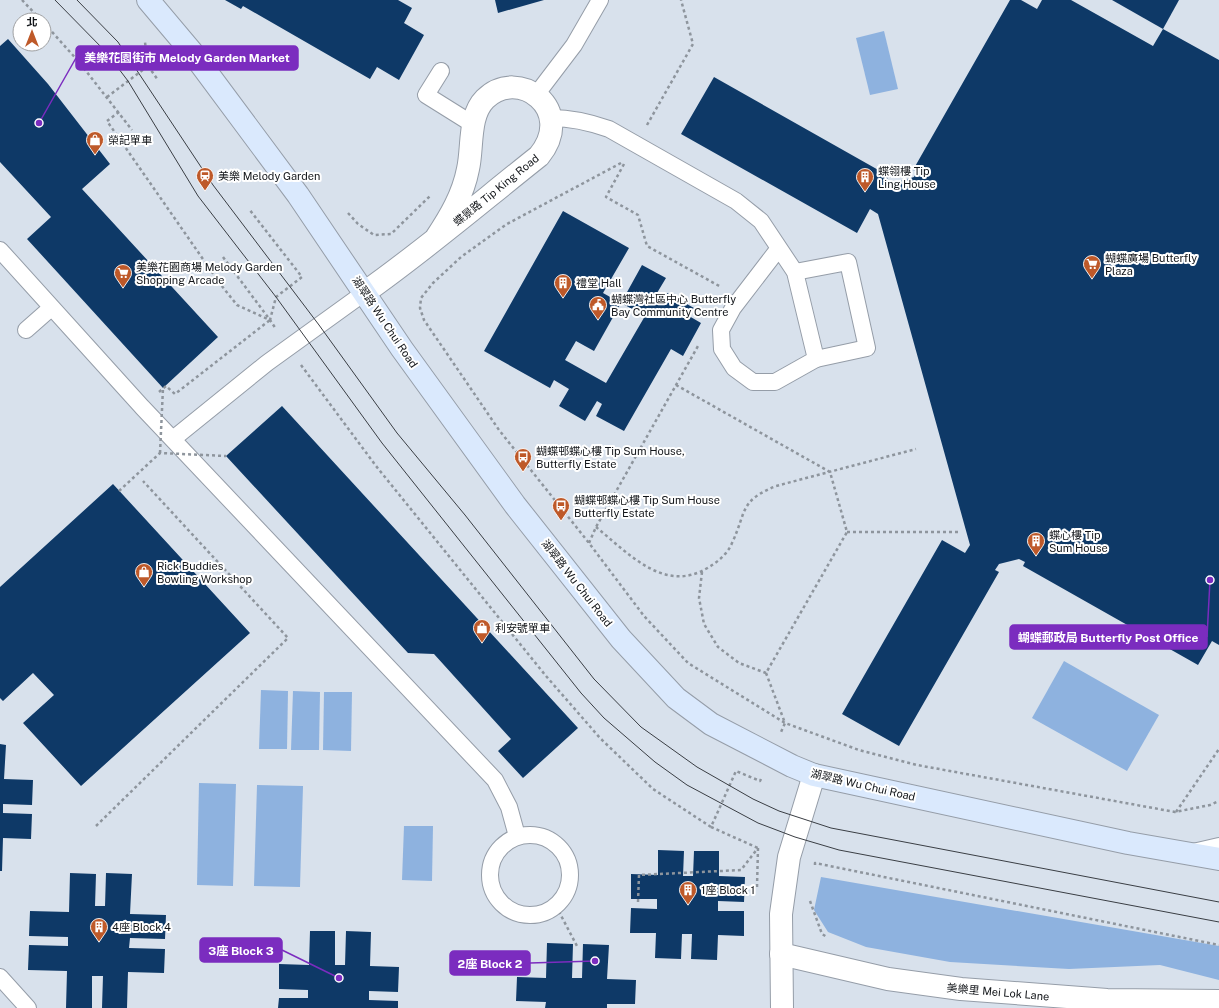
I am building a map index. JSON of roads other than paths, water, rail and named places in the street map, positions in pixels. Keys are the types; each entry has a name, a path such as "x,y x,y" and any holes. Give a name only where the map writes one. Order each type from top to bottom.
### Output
{"street":[{"name":"湖翠路 Wu Chui Road","path":"148,0 191,51 294,188 364,293 515,505 621,639 676,698 711,724 792,766 814,775 1128,843 1219,860"},
{"name":"蝶景路 Tip King Road","path":"436,238 450,217 461,194 468,170 477,111 485,99 496,92 510,88 524,89 536,95"},
{"path":"536,95 546,106 552,118"},
{"name":"蝶景路 Tip King Road","path":"364,293 416,256 436,238 540,156 548,145 550,139 552,132 552,118"},
{"path":"782,1008 781,914 789,857 814,775"},
{"name":"美樂里 Mei Lok Lane","path":"781,954 888,979 961,989 1034,996 1107,1000 1219,1001"}],"lane":[{"path":"536,95 574,45 600,0"},
{"path":"441,71 426,95 474,124"},
{"path":"552,118 571,118 590,122 609,129 736,201 749,210 761,221 795,272 816,359"},
{"path":"779,248 730,313 721,330 722,349 734,368 753,382 775,382 816,359 867,348 848,262 795,272"},
{"path":"3,256 275,549 495,780 509,807 517,836"},
{"path":"173,439 289,347 364,293"},
{"path":"26,330 51,308"},
{"path":"531,834 545,837 557,844 566,855 571,868 571,882 565,895 556,906 545,912 533,915 520,914 508,909 498,900 492,888 489,876 491,863 501,846 517,836 531,834"},
{"path":"1187,853 1219,846"},
{"path":"0,977 28,1008"}],"tram line":[{"path":"55,0 106,52 128,81 198,196 276,297 382,443 581,693 604,718 655,762 687,785 758,823 795,837 839,850 1219,922"},
{"path":"77,0 118,42 213,185 319,325 397,433 465,515 594,679 641,727 697,767 753,799 779,811 831,828 1219,902"}],"place":[{"name":"美樂花園街市 Melody Garden Market","path":"39,123"},
{"name":"榮記單車","path":"95,155"},
{"name":"美樂 Melody Garden","path":"205,191"},
{"name":"蝶翎樓 Tip Ling House","path":"865,192"},
{"name":"蝴蝶廣場 Butterfly Plaza","path":"1092,279"},
{"name":"美樂花園商場 Melody Garden Shopping Arcade","path":"123,288"},
{"name":"禮堂 Hall","path":"563,298"},
{"name":"蝴蝶灣社區中心 Butterfly Bay Community Centre","path":"598,320"},
{"name":"蝴蝶邨蝶心樓 Tip Sum House, Butterfly Estate","path":"523,472"},
{"name":"蝴蝶邨蝶心樓 Tip Sum House Butterfly Estate","path":"561,521"},
{"name":"蝶心樓 Tip Sum House","path":"1036,556"},
{"name":"蝴蝶郵政局 Butterfly Post Office","path":"1210,580"},
{"name":"Rick Buddies Bowling Workshop","path":"144,587"},
{"name":"利安號單車","path":"482,643"},
{"name":"1座 Block 1","path":"688,905"},
{"name":"4座 Block 4","path":"99,942"},
{"name":"2座 Block 2","path":"595,961"},
{"name":"3座 Block 3","path":"339,978"}]}
